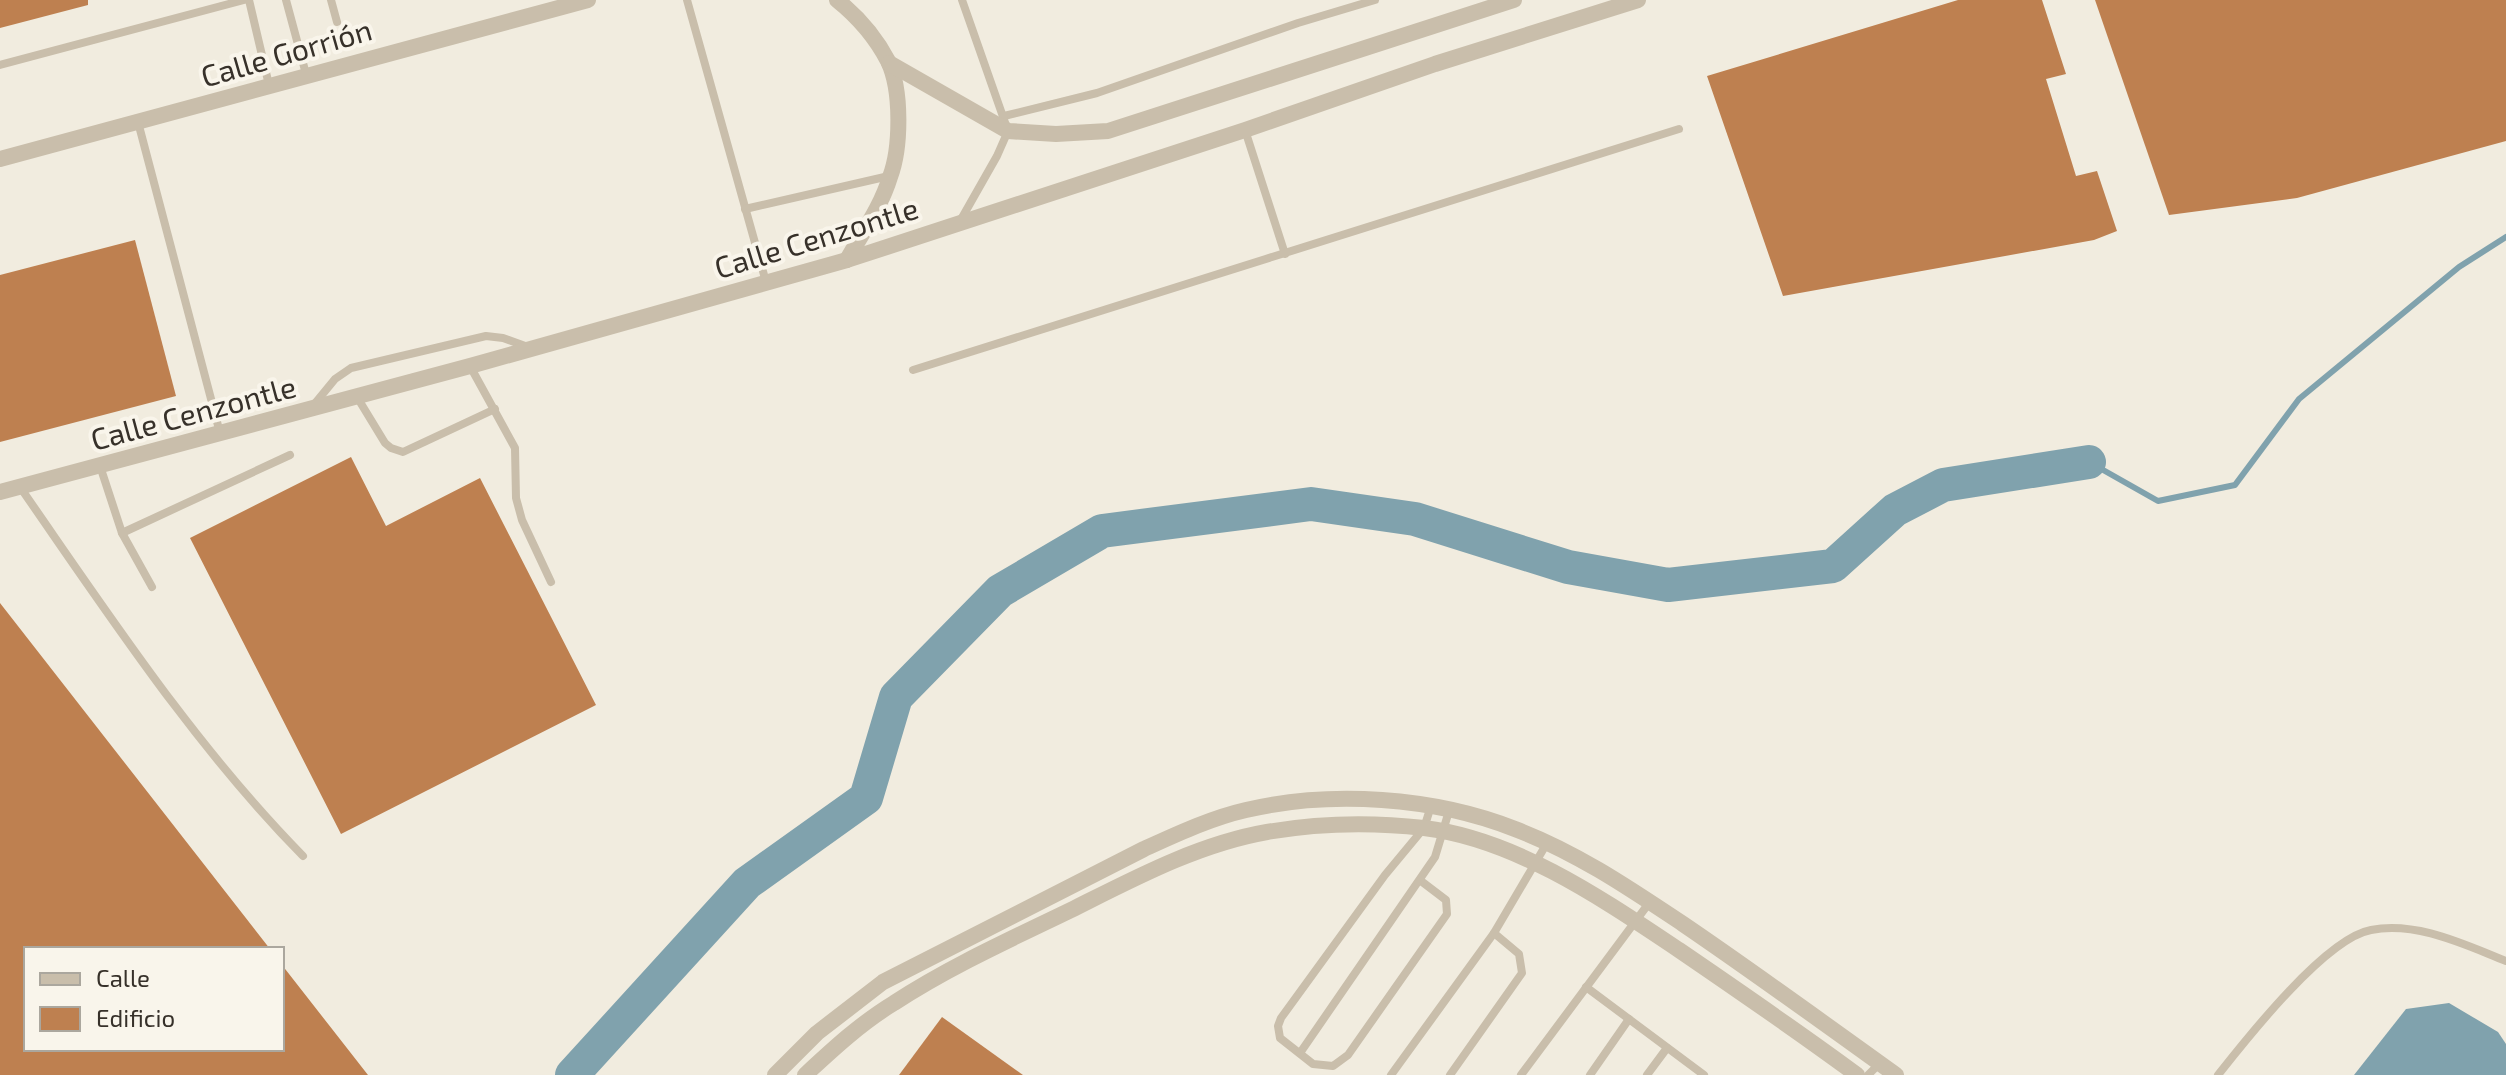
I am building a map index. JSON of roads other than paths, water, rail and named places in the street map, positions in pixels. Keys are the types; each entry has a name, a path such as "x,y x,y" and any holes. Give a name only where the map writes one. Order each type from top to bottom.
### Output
{"street":[{"name":"Calle Gorrión","path":"0,159 588,0"},
{"path":"837,0 868,30 889,63 899,128 891,176 847,260"},
{"path":"889,63 1006,124 1056,134 1108,131 1514,0"},
{"name":"Calle Cenzontle","path":"0,492 357,397 847,260 1245,130 1435,64 1638,0"},
{"path":"775,1075 817,1033 883,982 1042,899 1187,829 1244,810 1313,801 1373,801 1431,806 1511,827 1547,842 1596,867 1650,902 1874,1069 1896,1075"},
{"path":"805,1075 865,1023 920,986 1165,864 1266,832 1350,824 1443,832 1478,841 1535,864 1580,887 1634,921 1779,1017 1857,1075"}],"lane":[{"path":"0,65 247,0 269,85"},
{"path":"286,0 306,74"},
{"path":"331,0 337,22"},
{"path":"687,0 766,282"},
{"path":"959,223 997,156 1006,124 962,0"},
{"path":"1006,124 1298,23 1375,0"},
{"path":"138,122 220,434"},
{"path":"913,370 1679,129"},
{"path":"1245,130 1285,254"},
{"path":"745,209 891,176"},
{"path":"309,410 335,379 362,364 486,336 503,338 531,349"},
{"path":"470,366 515,448 514,485 522,520 551,582"},
{"path":"357,397 385,443 403,452 495,409"},
{"path":"122,533 290,455"},
{"path":"99,465 122,533 152,587"},
{"path":"19,487 139,659 224,771 303,856"},
{"path":"1421,881 1446,900 1448,910 1441,923 1348,1055 1333,1066 1318,1066 1280,1038 1278,1026 1281,1018 1385,875 1424,828 1431,806"},
{"path":"1300,1053 1421,881 1435,857 1449,811"},
{"path":"1391,1075 1494,933 1547,842"},
{"path":"1521,1075 1650,902"},
{"path":"2218,1075 2315,964 2356,933 2373,929 2416,931 2440,936 2506,961"},
{"path":"1450,1075 1522,973 1519,954 1494,933"},
{"path":"1586,987 1704,1075"},
{"path":"1590,1075 1629,1019"},
{"path":"1647,1075 1667,1048"}],"water":[{"path":"2449,1003 2498,1032 2506,1044 2506,1075 2354,1075 2406,1009"}],"waterway":[{"path":"2089,462 2158,501 2235,485 2299,399 2459,267 2506,237"},
{"path":"572,1075 747,883 866,798 896,697 1000,591 1102,531 1311,504 1415,519 1568,567 1668,585 1833,566 1895,510 1943,485 2089,462"}]}
